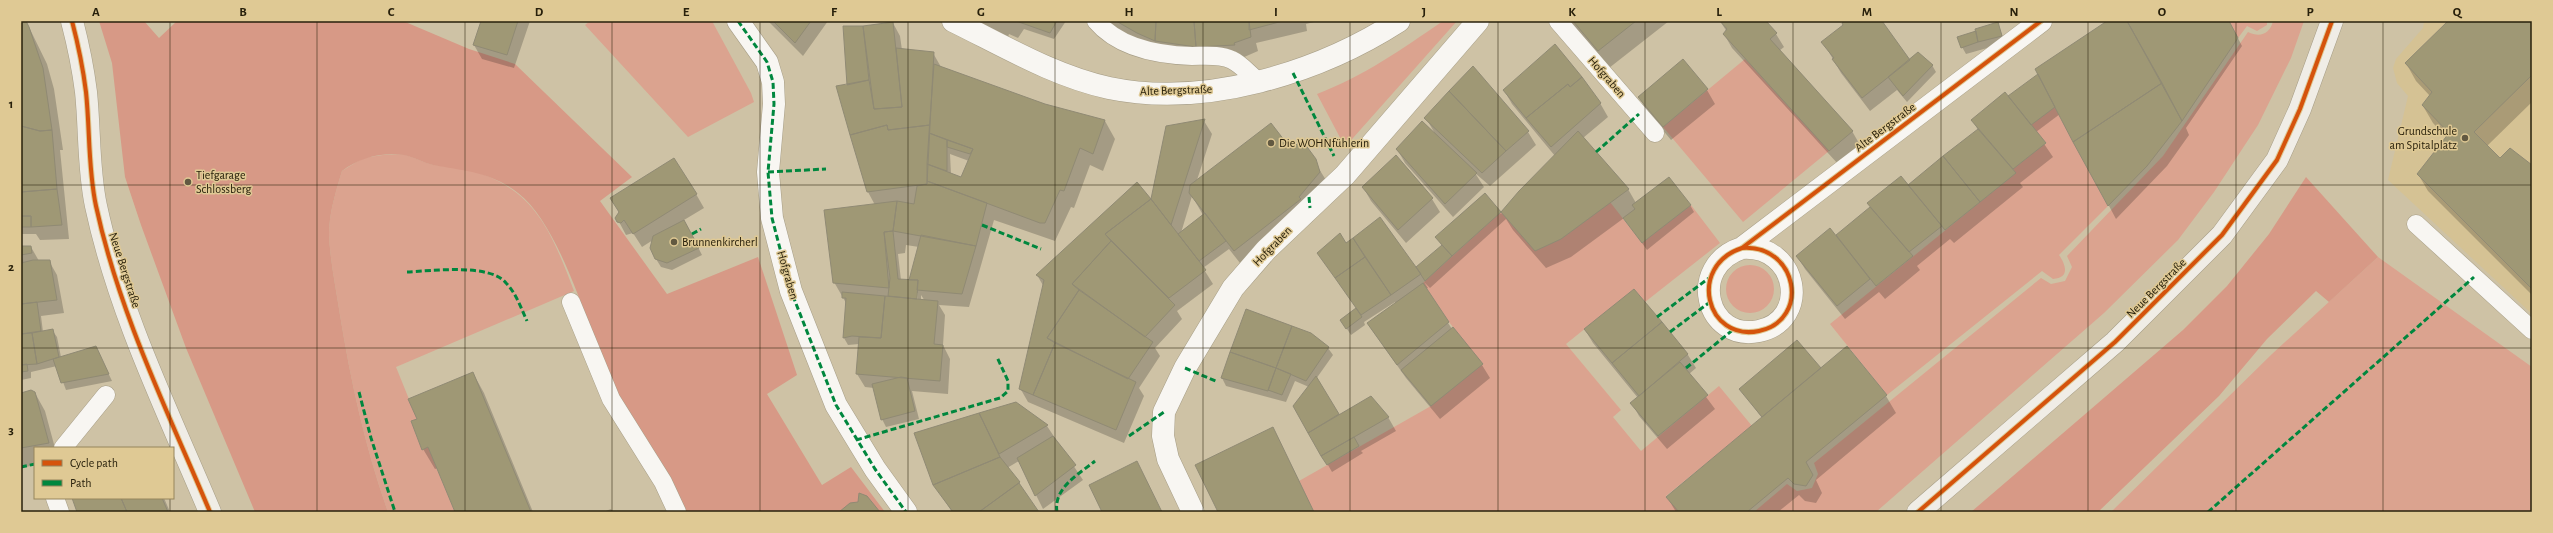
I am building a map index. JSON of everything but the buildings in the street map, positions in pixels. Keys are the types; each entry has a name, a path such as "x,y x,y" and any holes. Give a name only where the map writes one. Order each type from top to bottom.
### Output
{"main road":[{"name":"Neue Bergstraße","path":"72,21 86,93 88,147 102,233 116,280 144,357 210,512"},
{"name":"Neue Bergstraße","path":"1918,512 2115,342 2222,235 2277,160 2300,109 2332,21"}],"street":[{"name":"Hofgraben","path":"738,21 767,62 773,82 774,104 768,172 772,218 791,291 836,406 871,463 906,512"},
{"name":"Alte Bergstraße","path":"953,21 1042,65 1109,88 1164,92 1225,88 1258,82 1293,73 1332,58 1372,38 1399,21"},
{"name":"Hofgraben","path":"1192,512 1168,459 1163,436 1164,412 1186,368 1233,288 1266,250 1345,175 1478,21"},
{"name":"Alte Bergstraße","path":"1742,248 2041,21"}],"lane":[{"path":"1096,21 1115,39 1149,50 1178,55 1218,56 1232,60 1258,82"},
{"name":"Hofgraben","path":"1558,21 1655,133"},
{"path":"2416,224 2532,330"},
{"path":"571,302 611,399 663,482 677,512"},
{"path":"64,447 106,395"},
{"path":"55,499 60,512"}],"shaded area":[{"path":"99,21 144,21 159,38 177,21 403,21 469,49 515,64 632,177 600,201 667,294 758,257 797,375 767,394 822,485 851,467 885,512 685,512 675,486 665,468 635,428 621,406 575,287 549,231 534,209 518,193 488,176 433,165 404,155 388,154 364,159 342,171 335,194 329,234 333,274 354,390 372,463 388,512 255,512 186,348 125,177 112,63"},
{"path":"590,21 712,21 751,93 754,102 688,137 585,25"},
{"path":"1443,21 1457,21 1345,147 1317,94 1367,70 1398,52"},
{"path":"2229,21 2267,21 2267,25 2257,31 2247,26 2238,38"},
{"path":"2273,21 2304,21 2291,58 2258,125 2214,192 2178,240 2104,313 1876,512 1754,512 1787,484 1797,491 1812,488 1818,474 1814,463 2041,278 2051,284 2065,281 2072,267 2067,256 2163,156 2248,32 2257,35 2264,34 2270,29"},
{"name":"Grundschule am Spitalplatz","path":"2424,21 2532,21 2532,314 2388,180 2408,96 2397,83 2393,68 2396,59 2423,28"},
{"path":"1745,59 1829,151 1743,222 1663,127"},
{"path":"2055,107 2108,206 2059,255 2065,267 2064,274 2062,276 2053,279 2042,271 1887,395 1830,324 2016,173 2013,169 2046,143 2031,125"},
{"path":"383,155 405,155 434,165 467,169 490,177 509,188 525,200 548,231 566,269 574,291 396,367 417,419 411,421 422,449 428,447 455,512 388,512 372,463 349,365 332,264 329,234 330,218 342,171 363,158"},
{"path":"2306,177 2378,257 2329,302 2316,291 2267,339 2219,396 2098,512 1971,512 2183,330 2227,286 2269,234"},
{"path":"1610,202 1642,243 1691,205 1720,243 1645,302 1634,289 1566,344 1621,410 1613,417 1641,451 1719,386 1752,426 1666,496 1679,512 1314,512 1299,481 1431,406 1482,364 1449,322 1423,283 1501,212 1535,251 1561,239"},
{"path":"2378,257 2532,367 2532,512 2111,512 2272,354"},
{"path":"1745,265 1755,265 1767,272 1774,284 1774,294 1767,306 1755,313 1745,313 1737,309 1730,302 1726,294 1726,284 1730,276 1737,269"}],"marked path":[{"path":"738,21 767,62 773,82 774,104 768,172 772,218 791,291 836,405 875,469 906,512"},
{"path":"1293,73 1334,156"},
{"path":"1596,152 1639,114"},
{"path":"768,172 826,169"},
{"path":"1309,197 1310,208"},
{"path":"982,225 1041,249"},
{"path":"692,234 701,229"},
{"path":"407,272 474,270 498,277 513,291 527,321"},
{"path":"2208,512 2474,277"},
{"path":"1657,317 1709,278"},
{"path":"1670,332 1710,302"},
{"path":"1686,368 1734,329"},
{"path":"856,440 1000,398 1008,391 1008,381 997,357"},
{"path":"1185,368 1218,382"},
{"path":"359,392 371,438 395,512"},
{"path":"1129,436 1164,412"},
{"path":"1057,512 1059,496 1068,482 1095,461"},
{"path":"21,467 34,464"}],"cycle path":[{"path":"72,21 86,92 93,192 106,246 131,323 146,362 210,512"},
{"path":"1742,248 1761,250 1776,258 1786,270 1791,284 1791,299 1786,313 1775,324 1759,331 1741,331 1726,325 1716,314 1710,300 1709,285 1714,270 1725,257 1742,248 2041,21"},
{"path":"1918,512 2115,342 2222,235 2277,160 2300,109 2332,21"}],"place":[{"name":"Grundschule am Spitalplatz","path":"2465,138"},
{"name":"Die WOHNfühlerin","path":"1271,143"},
{"name":"Tiefgarage Schlossberg","path":"188,182"},
{"name":"Brunnenkircherl","path":"674,242"}]}
